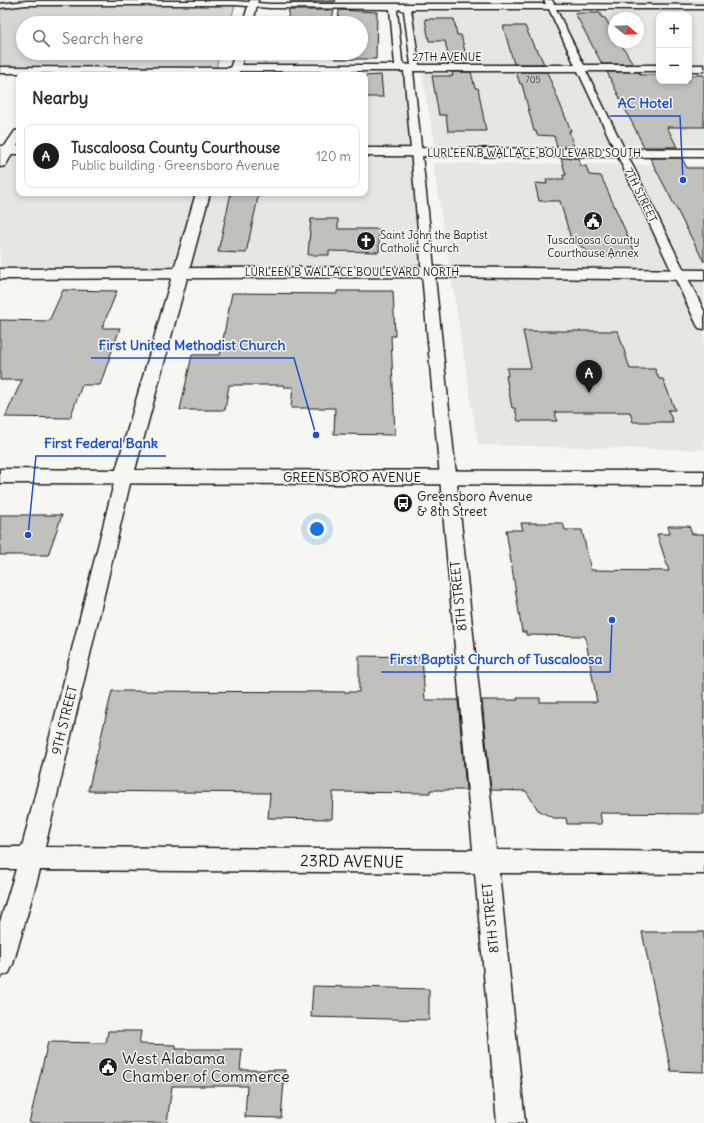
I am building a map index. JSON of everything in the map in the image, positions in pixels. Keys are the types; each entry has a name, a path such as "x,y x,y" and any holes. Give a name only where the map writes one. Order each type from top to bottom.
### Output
{"main road":[{"path":"250,16 253,2"},
{"path":"234,71 238,60"},
{"path":"0,162 16,139"},
{"name":"LURLEEN B WALLACE BOULEVARD SOUTH","path":"368,152 704,153"},
{"path":"124,475 182,273 202,196"},
{"name":"LURLEEN B WALLACE BOULEVARD NORTH","path":"0,274 428,272 704,275"},
{"name":"GREENSBORO AVENUE","path":"0,476 124,475 704,478"}],"street":[{"path":"684,0 686,3 700,5"},
{"path":"0,6 26,3 253,2 269,6 400,3 700,5"},
{"path":"400,3 393,9 398,62 400,66 408,68"},
{"name":"8TH STREET","path":"400,3 408,10 415,66 408,68 415,152 511,1123"},
{"name":"7TH STREET","path":"550,3 704,325"},
{"path":"700,5 704,15"},
{"name":"27TH AVENUE","path":"146,72 408,68 656,68"},
{"path":"692,68 704,68"},
{"name":"27TH AVENUE","path":"0,70 39,72"},
{"name":"9TH STREET","path":"0,964 31,858 124,475"},
{"name":"23RD AVENUE","path":"0,858 704,863"}],"shaded area":[{"path":"0,0 242,0 0,3"},
{"path":"619,0 704,0 704,145 435,145 410,12 608,12 608,48 644,48 644,12 627,12"},
{"path":"30,5 235,5 232,16 16,16 16,60 218,60 216,68 0,67 0,8"},
{"path":"407,68 428,272 0,271 0,151 16,151 16,196 368,196 368,72 234,71"},
{"path":"433,163 704,165 704,450 478,445"}],"building":[{"path":"291,0 336,0 335,2 290,2"},
{"path":"289,10 334,10 333,16 288,16"},
{"path":"339,10 377,12 376,59 368,59 368,16 339,16"},
{"path":"575,13 601,13 601,17 605,18 608,23 608,48 624,48 633,64 602,64"},
{"path":"425,19 454,19 457,35 461,35 468,64 450,64 445,41 429,41"},
{"path":"503,26 525,26 535,49 537,49 544,64 514,64"},
{"path":"452,72 471,72 475,88 478,88 486,131 448,131 446,115 439,115 432,76 453,76"},
{"path":"516,72 547,72 571,131 569,131 574,147 557,147 554,136 537,135 536,131 534,131 522,84 520,84"},
{"path":"607,72 639,72 640,75 656,75 656,84 692,84 692,75 704,75 704,127 667,127 677,147 644,147"},
{"path":"381,75 383,97 368,97 368,76"},
{"path":"561,158 578,158 581,166 586,166 589,175 601,176 637,257 595,257 571,239 560,201 539,201 535,183 547,184 546,179 564,179 563,175 566,175"},
{"path":"650,158 682,158 687,168 704,168 704,262"},
{"path":"230,196 258,196 246,253 218,252"},
{"path":"311,219 338,219 338,229 379,229 379,252 329,251 329,255 308,255"},
{"path":"63,290 117,291 102,328 120,328 100,385 82,385 70,418 5,417 22,380 0,380 0,320 49,321"},
{"path":"337,291 393,291 395,336 391,336 395,435 334,434 335,408 291,408 293,387 284,387 284,385 229,385 225,410 180,410 192,355 220,355 232,293 337,294"},
{"path":"523,331 618,331 630,369 655,369 659,379 663,379 675,410 668,410 673,422 633,422 630,412 555,412 557,421 518,421 515,408 512,408 506,376 508,376 507,368 531,368"},
{"path":"0,515 62,515 48,555 0,555"},
{"path":"521,523 563,523 565,530 582,530 591,570 669,571 657,534 670,534 668,526 689,526 692,534 704,534 704,814 600,813 602,824 567,824 566,818 553,818 538,810 526,791 491,790 482,700 518,700 517,698 540,698 540,702 597,702 585,636 526,635 526,632 522,632 506,530 523,530"},
{"path":"359,656 422,657 425,700 458,700 466,790 430,790 430,793 333,792 332,819 268,818 270,793 88,791 112,691 359,692"},
{"path":"642,932 704,932 704,1072 671,1071"},
{"path":"313,986 429,989 429,1020 311,1017"},
{"name":"West Alabama Chamber of Commerce","path":"108,1031 141,1031 139,1044 176,1045 176,1049 242,1049 240,1070 285,1070 281,1118 245,1117 247,1086 172,1086 167,1123 29,1123 48,1042 106,1043"}],"place":[{"name":"AC Hotel","path":"683,180"},
{"name":"Tuscaloosa County Courthouse Annex","path":"593,221"},
{"name":"Saint John the Baptist Catholic Church","path":"366,241"},
{"name":"Tuscaloosa County Courthouse","path":"589,393"},
{"name":"First United Methodist Church","path":"316,435"},
{"name":"Greensboro Avenue & 8th Street","path":"403,503"},
{"name":"First Federal Bank","path":"28,535"},
{"name":"First Baptist Church of Tuscaloosa","path":"612,620"},
{"name":"West Alabama Chamber of Commerce","path":"108,1067"}]}
